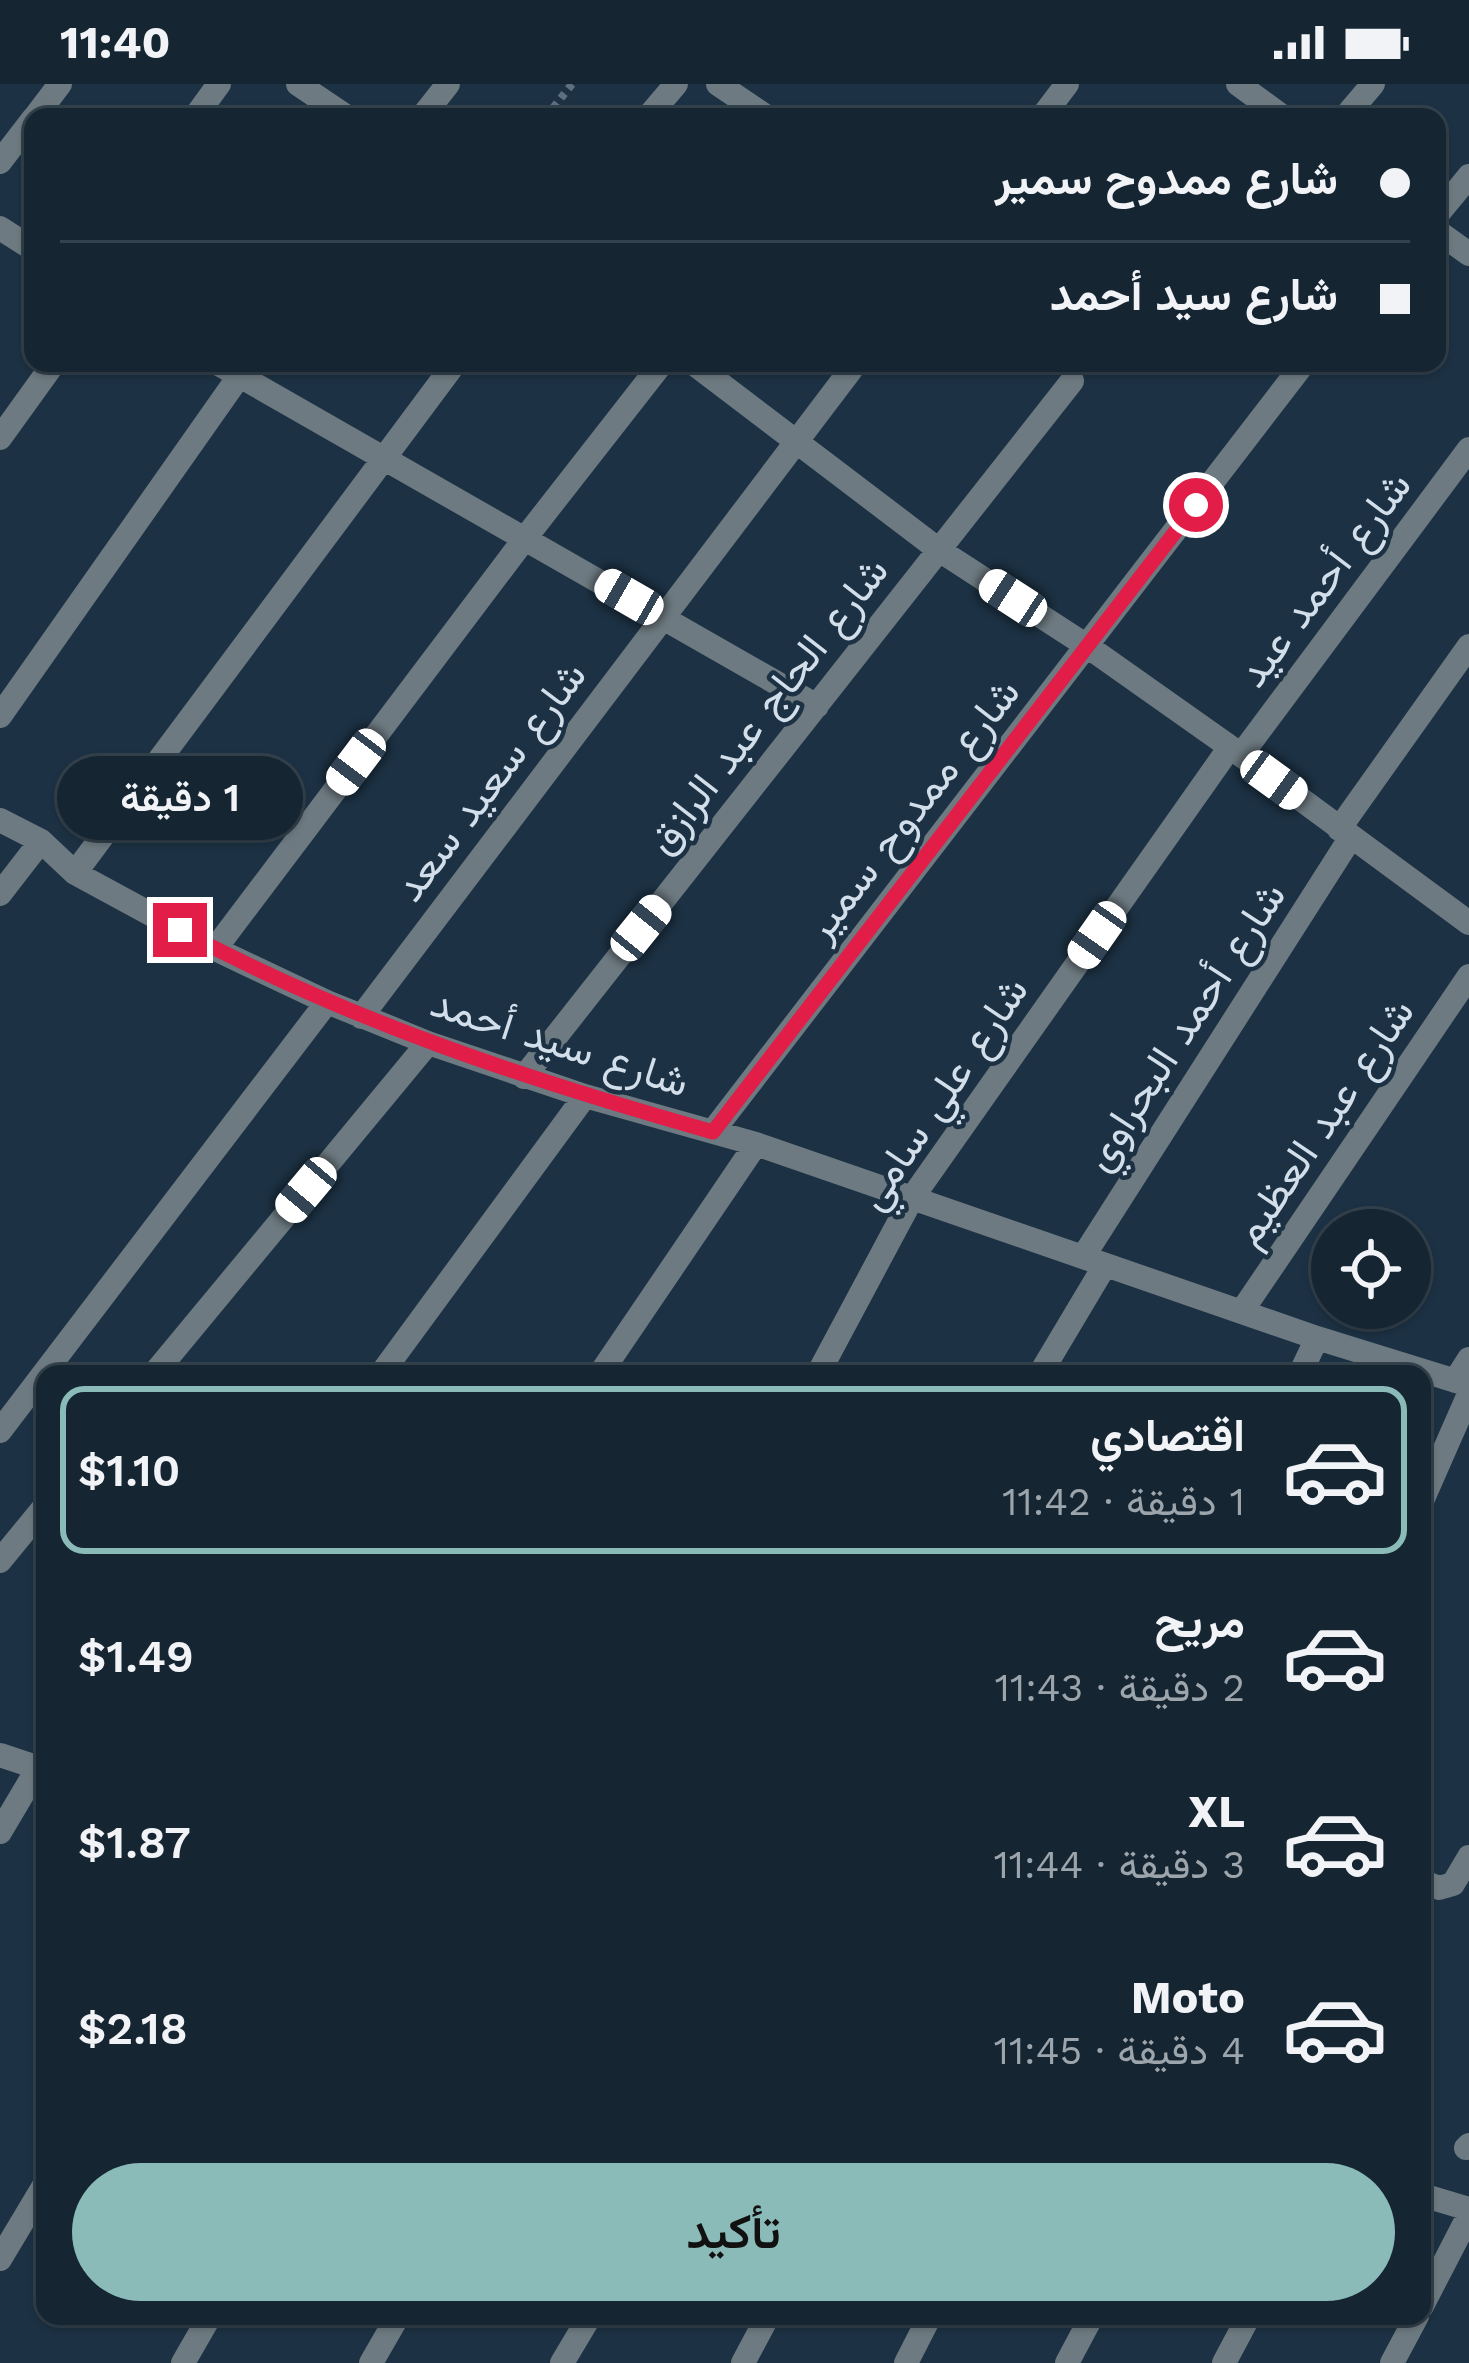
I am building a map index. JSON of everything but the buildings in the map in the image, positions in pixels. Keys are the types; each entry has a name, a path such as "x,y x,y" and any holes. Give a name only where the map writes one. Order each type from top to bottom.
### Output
{"street":[{"path":"42,108 60,84"},
{"path":"298,84 334,108"},
{"path":"429,108 448,84"},
{"path":"656,108 676,84"},
{"path":"718,84 754,108"},
{"path":"1049,108 1067,84"},
{"path":"1238,84 1271,108"},
{"path":"1352,108 1372,84"},
{"path":"0,162 24,131"},
{"path":"1446,204 1469,176"},
{"path":"0,438 48,372"},
{"path":"0,716 232,372"},
{"path":"242,372 817,706"},
{"path":"75,873 448,372"},
{"path":"215,949 655,372"},
{"path":"705,372 939,550 1087,646 1469,923"},
{"name":"شارع سعيد سعد","path":"361,1017 849,372"},
{"name":"شارع ممدوح سمير","path":"713,1132 1297,372"},
{"name":"شارع الحاج عبد الرازق","path":"524,1077 1072,381"},
{"name":"شارع أحمد عيد","path":"1235,751 1469,449"},
{"name":"شارع أحمد البحراوي","path":"1044,1365 1094,1261 1345,833 1469,646"},
{"name":"شارع علي سامي","path":"823,1365 912,1198 1235,751"},
{"name":"شارع سيد أحمد","path":"0,820 41,841 75,873 215,949 428,1043 585,1096 757,1144 1318,1338 1413,1365"},
{"path":"0,894 41,841"},
{"name":"شارع عبد العظيم","path":"1242,1312 1469,976"},
{"path":"50,1365 328,1002"},
{"path":"161,1365 428,1043"},
{"path":"388,1365 585,1096"},
{"path":"607,1365 757,1144"},
{"path":"1304,1365 1318,1338"},
{"name":"شارع سيد أحمد","path":"1431,1370 1466,1380"},
{"path":"1431,1476 1466,1380"},
{"path":"0,1431 36,1384"},
{"path":"0,1561 36,1517"},
{"path":"0,1755 36,1767"},
{"path":"0,1832 36,1777"},
{"path":"1431,1885 1453,1884 1469,1857"},
{"path":"1431,2198 1469,2212 1431,2288"},
{"path":"0,2258 36,2199"},
{"path":"183,2363 205,2325"},
{"path":"371,2363 393,2325"},
{"path":"562,2363 585,2325"},
{"path":"742,2363 763,2325"},
{"path":"906,2363 925,2325"},
{"path":"1067,2363 1087,2325"},
{"path":"1224,2363 1244,2325"},
{"path":"1392,2363 1412,2325"}],"path":[{"path":"553,108 572,84"}],"route":[{"path":"180,930 328,1002 428,1043 713,1132 1196,505"}]}
